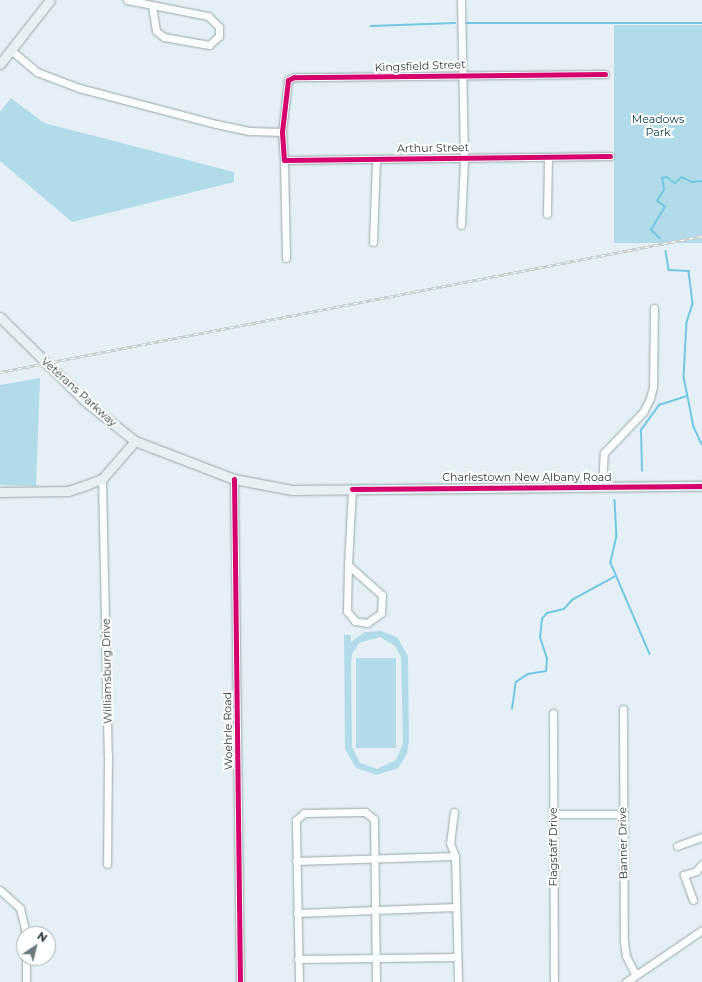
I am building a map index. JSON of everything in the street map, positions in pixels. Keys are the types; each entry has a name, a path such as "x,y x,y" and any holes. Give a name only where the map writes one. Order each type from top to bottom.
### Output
{"main road":[{"path":"0,64 12,51 50,0"},
{"name":"Veterans Parkway","path":"0,317 86,402 135,440 234,479"},
{"path":"0,492 68,491 102,479 135,440"},
{"name":"Charlestown New Albany Road","path":"234,479 292,490 702,486"}],"street":[{"path":"127,0 208,16 219,27 219,36 209,45 164,37 156,31 152,6"},
{"path":"461,0 464,158 461,225"},
{"path":"12,51 37,72 79,88 216,124 250,131 282,132 286,258"},
{"name":"Kingsfield Street","path":"282,132 288,80 294,77 605,74"},
{"name":"Arthur Street","path":"284,160 548,158 610,156"},
{"path":"547,214 548,158"},
{"path":"373,242 376,159"},
{"path":"602,487 604,453 643,412 650,398 654,308"},
{"name":"Williamsburg Drive","path":"102,479 108,756 107,864"},
{"name":"Woehrle Road","path":"234,479 240,982"},
{"path":"348,565 382,595 381,613 367,623 355,621 347,611 348,565 352,489"},
{"name":"Banner Drive","path":"623,709 624,942 626,956 635,974"},
{"name":"Flagstaff Drive","path":"553,713 554,982"},
{"path":"454,812 450,843 455,856 458,982"},
{"path":"299,982 296,820 304,813 369,814 374,819 376,982"},
{"path":"554,814 623,814"},
{"path":"677,846 702,838"},
{"path":"296,861 455,856"},
{"path":"693,900 684,875 696,871 702,864"},
{"path":"0,890 20,908 24,926"},
{"path":"297,913 456,907"},
{"path":"626,982 635,974 702,930"},
{"path":"298,959 457,957"},
{"path":"26,966 26,982"}],"green space":[{"name":"Meadows Park","path":"614,25 702,25 702,243 614,243"},
{"path":"11,98 44,123 234,172 234,182 72,222 0,161 0,112"},
{"path":"40,378 36,486 0,485 0,385"},
{"path":"381,631 397,637 408,656 409,743 407,754 398,768 377,775 356,768 345,749 344,635 351,635 351,642 365,632","holes":["380,637 395,646 401,657 403,743 396,760 377,769 360,763 352,747 352,654 359,643"]},
{"path":"356,658 396,658 396,748 356,748"}],"waterway":[{"path":"371,26 455,23"},
{"path":"463,23 702,23"},
{"path":"660,239 651,230 665,207 657,201 664,190 662,178 667,177 675,183 682,177 692,182 702,181"},
{"path":"666,251 669,270 689,271 693,304 687,322 684,377 694,427 702,444"},
{"path":"642,471 641,430 659,405 686,396"},
{"path":"615,500 617,536 611,563 650,654"},
{"path":"512,709 516,682 528,674 546,671 547,659 540,638 542,619 547,613 564,609 572,600 614,577"}],"railway":[{"path":"0,372 702,236"}],"cycle path":[{"path":"605,74 294,77 288,80 282,132 284,160 610,156"},
{"path":"234,479 240,982"},
{"path":"352,489 702,486"}]}
